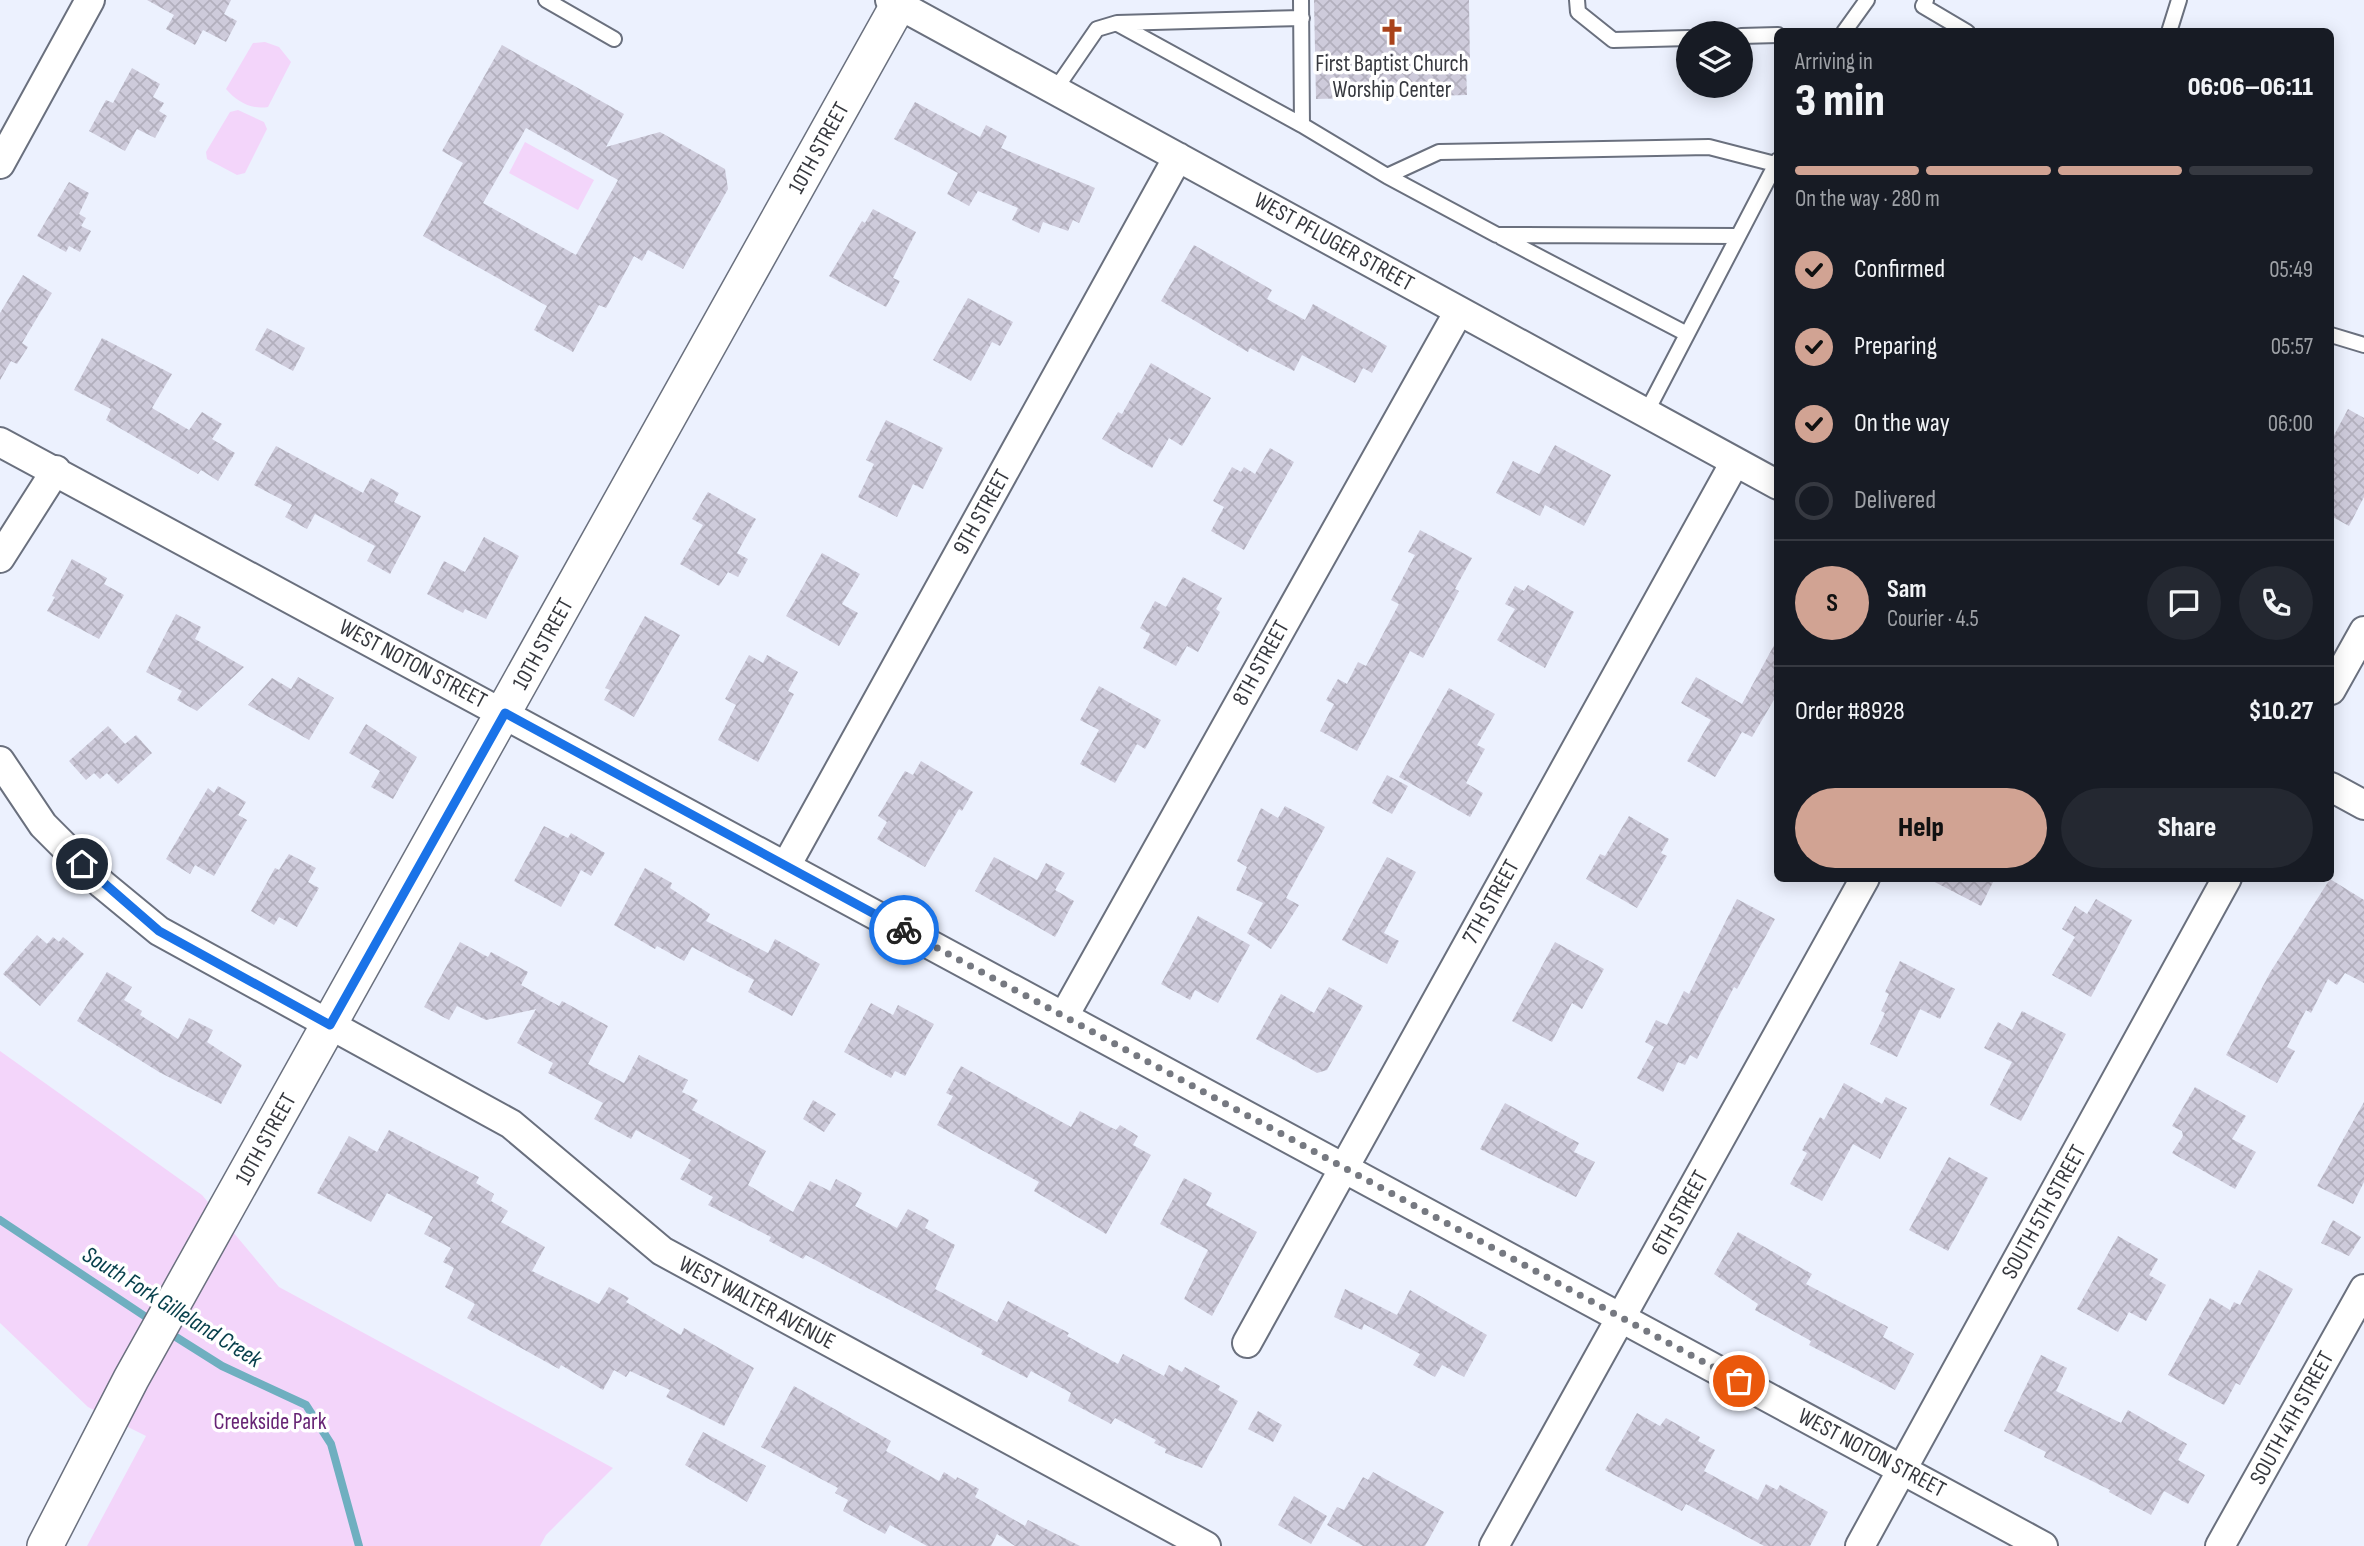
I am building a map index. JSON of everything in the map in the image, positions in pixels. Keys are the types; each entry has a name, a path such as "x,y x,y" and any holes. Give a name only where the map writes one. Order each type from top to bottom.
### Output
{"street":[{"path":"0,164 90,0"},
{"name":"WEST PFLUGER STREET","path":"896,2 1774,483"},
{"name":"10TH STREET","path":"45,1546 136,1370 505,713 896,2"},
{"name":"9TH STREET","path":"786,866 1178,158"},
{"name":"8TH STREET","path":"1064,1016 1459,311"},
{"name":"WEST NOTON STREET","path":"0,442 2043,1546"},
{"name":"7TH STREET","path":"1247,1343 1735,462"},
{"path":"0,558 55,470"},
{"path":"2334,685 2364,631"},
{"name":"WEST WALTER AVENUE","path":"0,761 43,825 102,884 159,931 511,1124 662,1251 1206,1546"},
{"path":"2334,789 2364,805"},
{"name":"6TH STREET","path":"1494,1546 1863,882"},
{"name":"SOUTH 5TH STREET","path":"1860,1546 2225,882"},
{"name":"SOUTH 4TH STREET","path":"2220,1546 2364,1289"}],"lane":[{"path":"546,0 614,39"},
{"path":"1301,0 1302,125"},
{"path":"1577,0 1578,12 1613,40 1676,38"},
{"path":"1847,28 1867,0"},
{"path":"1926,0 1923,6 1960,28"},
{"path":"2170,28 2179,0"},
{"path":"1055,90 1097,29 1117,23 1301,18"},
{"path":"1117,23 1302,125 1387,176 1687,334"},
{"path":"1753,36 1774,35"},
{"path":"1387,176 1439,152 1709,147 1774,161"},
{"path":"1646,413 1774,168"},
{"path":"1497,235 1737,236"},
{"path":"2334,335 2364,345"}],"green space":[{"path":"265,42 279,47 291,62 268,107 250,106 239,101 226,89 253,43"},
{"path":"238,110 264,122 267,129 245,173 237,175 207,159 206,152 230,112"},
{"path":"525,142 594,180 578,210 509,173"},
{"name":"Creekside Park","path":"0,1051 202,1195 279,1287 613,1468 546,1535 540,1546 87,1546 146,1436 88,1407 0,1323"}],"building":[{"path":"147,0 231,0 224,14 237,21 226,42 203,30 195,45 166,29 174,15"},
{"name":"First Baptist Church Worship Center","path":"1314,0 1469,0 1470,66 1466,66 1467,95 1316,99"},
{"path":"502,45 624,114 606,147 660,132 725,169 728,189 683,269 648,250 642,261 634,256 606,308 599,305 573,352 534,330 547,306 423,236 463,163 442,151","holes":["526,128 618,180 576,255 483,203"]},
{"path":"132,68 160,84 153,97 164,103 159,111 167,116 155,138 137,129 125,151 89,131 106,100 113,103"},
{"path":"915,102 980,137 986,125 1007,136 1001,148 1095,188 1079,223 1073,220 1068,231 1043,222 1039,233 1012,220 1018,208 978,191 969,206 947,194 958,173 894,139"},
{"path":"69,182 89,193 79,214 86,218 81,226 91,231 80,252 69,246 66,252 37,236"},
{"path":"873,209 916,232 893,278 900,281 886,307 829,276 862,221 865,223"},
{"path":"1194,245 1272,290 1267,299 1305,320 1313,304 1387,346 1372,373 1363,368 1355,383 1302,355 1294,371 1250,348 1248,352 1161,301"},
{"path":"23,275 52,293 22,343 28,347 17,364 11,361 0,380 0,313"},
{"path":"968,298 1013,322 1000,346 992,342 971,381 933,360"},
{"path":"267,328 305,348 293,371 255,350"},
{"path":"102,338 172,374 152,408 189,430 202,412 222,424 212,439 235,453 218,481 201,470 198,474 106,420 111,409 74,390"},
{"path":"1151,363 1211,398 1182,446 1169,438 1152,468 1102,439 1118,412 1122,414"},
{"path":"2348,409 2364,418 2364,497 2349,526 2334,518 2334,435"},
{"path":"886,420 943,448 923,489 913,484 897,517 858,497 874,464 866,460"},
{"path":"1555,445 1611,475 1584,526 1545,505 1540,516 1496,493 1513,461 1539,474"},
{"path":"276,446 363,493 371,478 399,493 394,502 421,516 390,574 367,561 375,546 315,514 307,529 285,517 292,505 254,485"},
{"path":"1270,448 1294,462 1244,550 1211,531 1224,507 1213,501 1232,467 1241,472 1244,467 1255,474"},
{"path":"708,492 756,519 737,553 748,559 738,577 728,572 719,586 680,564 703,525 692,519"},
{"path":"1420,530 1472,558 1455,589 1459,591 1423,658 1410,651 1357,751 1320,731 1334,704 1326,700 1338,679 1347,684 1358,662 1366,666 1399,604 1391,600 1415,555 1408,552"},
{"path":"484,537 519,556 486,619 465,609 463,613 427,594 444,561 465,572"},
{"path":"822,553 860,574 842,604 858,613 839,646 786,616"},
{"path":"72,559 107,578 104,584 124,595 99,639 47,611"},
{"path":"1183,577 1222,598 1216,609 1220,612 1198,652 1187,646 1176,666 1143,648 1150,634 1140,628 1155,601 1166,607"},
{"path":"1528,585 1574,612 1545,668 1497,640 1515,609 1505,604 1515,586 1524,591"},
{"path":"176,614 201,627 195,639 244,667 197,711 177,700 182,691 146,672"},
{"path":"645,616 680,635 634,717 604,700 610,690 605,688"},
{"path":"1774,645 1774,700 1752,737 1742,732 1715,777 1687,761 1711,720 1681,703 1696,677 1742,704"},
{"path":"749,655 763,663 767,655 798,672 788,691 794,694 758,762 718,740 736,705 725,699"},
{"path":"298,677 334,698 309,740 248,705 272,678 291,689"},
{"path":"1099,686 1161,720 1145,749 1137,744 1115,783 1080,764 1099,730 1080,720"},
{"path":"1449,688 1495,714 1477,745 1485,749 1466,783 1483,793 1470,817 1399,777"},
{"path":"366,724 417,757 393,799 371,787 380,771 349,753"},
{"path":"108,726 125,744 136,735 152,753 118,784 107,773 100,779 94,773 86,780 69,761"},
{"path":"921,761 973,792 962,811 959,809 925,867 877,839 887,822 878,816 905,771 913,775"},
{"path":"1387,775 1408,786 1392,814 1372,803"},
{"path":"218,786 246,802 238,815 247,820 214,876 195,865 190,874 166,859 208,788 214,793"},
{"path":"1285,806 1325,827 1286,898 1299,905 1271,949 1247,933 1263,903 1236,890 1247,867 1237,861 1261,808 1278,818"},
{"path":"1629,816 1669,839 1661,853 1667,856 1637,908 1586,879 1600,854 1605,856"},
{"path":"544,826 568,838 571,833 605,853 591,876 581,870 561,907 514,881"},
{"path":"289,854 316,868 308,882 319,888 297,927 279,917 274,925 251,911 275,868 279,870"},
{"path":"994,857 1037,880 1046,863 1065,873 1055,890 1074,901 1055,937 975,891"},
{"path":"1387,857 1416,872 1384,933 1399,941 1387,964 1342,940"},
{"path":"645,868 672,883 670,888 710,914 706,921 768,953 775,939 820,964 792,1016 748,992 754,980 692,947 684,961 657,946 655,949 614,925"},
{"path":"2334,881 2364,900 2364,983 2345,973 2337,985 2328,979 2311,1013 2306,1010 2287,1047 2295,1051 2277,1083 2226,1055 2271,971 2328,882"},
{"path":"1935,882 1993,882 1981,906"},
{"path":"1737,899 1775,919 1737,989 1734,987 1697,1059 1690,1055 1685,1065 1678,1062 1663,1092 1637,1078 1654,1047 1645,1042 1656,1020 1667,1025 1684,991 1689,994"},
{"path":"2096,899 2132,920 2091,997 2052,975 2075,937 2062,929 2075,906 2087,914"},
{"path":"1198,916 1250,945 1218,1003 1195,990 1190,1000 1161,984"},
{"path":"37,935 47,944 53,937 59,942 63,937 84,954 40,1006 3,974"},
{"path":"460,942 488,957 491,952 528,972 521,985 559,1006 562,1001 608,1026 588,1064 624,1083 639,1055 688,1080 682,1092 698,1100 692,1110 766,1151 748,1185 793,1212 810,1181 830,1191 836,1179 862,1193 855,1206 897,1228 908,1209 929,1220 925,1228 955,1245 935,1289 997,1322 1008,1301 1069,1333 1067,1336 1118,1364 1123,1354 1164,1376 1169,1365 1182,1372 1185,1367 1220,1386 1218,1390 1238,1401 1202,1468 1165,1453 1166,1449 1154,1443 1156,1440 1115,1418 1111,1424 1068,1401 1071,1393 1031,1371 1027,1378 981,1354 983,1350 806,1255 803,1259 769,1241 771,1237 708,1205 713,1197 680,1179 691,1160 636,1130 631,1139 594,1119 603,1103 548,1073 553,1063 517,1043 536,1009 486,1020 457,1006 449,1020 424,1007"},
{"path":"1555,942 1604,969 1582,1009 1572,1003 1552,1042 1512,1021"},
{"path":"1900,961 1955,989 1940,1019 1920,1009 1897,1057 1870,1044 1885,1013 1881,1011 1889,994 1885,992"},
{"path":"107,972 132,987 124,1000 142,1011 140,1015 178,1039 189,1018 213,1030 207,1042 242,1065 221,1104 159,1072 77,1021"},
{"path":"1329,987 1363,1006 1327,1070 1317,1073 1256,1039 1281,994 1314,1013"},
{"path":"871,1003 893,1015 898,1005 934,1024 905,1076 895,1071 891,1078 844,1052"},
{"path":"2022,1011 2066,1034 2021,1121 1990,1105 2012,1062 1984,1048 1998,1022 2012,1030"},
{"path":"961,1066 1071,1127 1080,1111 1116,1130 1120,1125 1138,1136 1133,1145 1151,1155 1106,1234 1034,1191 1039,1182 937,1125 953,1096 946,1093"},
{"path":"1844,1083 1882,1104 1886,1097 1907,1108 1880,1159 1853,1144 1822,1201 1790,1184 1807,1153 1802,1150 1820,1117 1824,1120"},
{"path":"2195,1087 2246,1116 2232,1139 2256,1152 2235,1189 2172,1153 2183,1136 2182,1131 2172,1126"},
{"path":"813,1100 836,1114 824,1132 803,1119"},
{"path":"2364,1102 2364,1182 2353,1204 2317,1186"},
{"path":"1505,1103 1579,1143 1574,1152 1595,1162 1576,1197 1480,1149"},
{"path":"389,1130 479,1177 476,1183 494,1194 491,1201 508,1211 501,1222 545,1247 532,1271 599,1304 609,1287 629,1298 626,1302 681,1335 684,1328 754,1368 724,1426 666,1397 670,1390 630,1371 626,1377 614,1370 603,1390 561,1365 559,1369 467,1318 475,1304 445,1287 454,1268 443,1262 451,1248 424,1234 433,1217 387,1193 371,1222 317,1193 349,1136 377,1152"},
{"path":"1949,1157 1988,1178 1948,1251 1909,1230"},
{"path":"1184,1178 1212,1193 1206,1205 1257,1232 1212,1316 1184,1299 1208,1250 1160,1224"},
{"path":"2333,1220 2361,1237 2349,1256 2321,1243"},
{"path":"1738,1232 1812,1274 1806,1284 1888,1327 1883,1337 1914,1354 1895,1390 1809,1345 1811,1341 1755,1310 1758,1304 1714,1274"},
{"path":"2118,1236 2158,1259 2149,1275 2166,1285 2146,1321 2129,1312 2118,1332 2077,1309"},
{"path":"2259,1270 2293,1289 2240,1385 2236,1383 2224,1405 2168,1375 2210,1298 2230,1310 2234,1302 2240,1305"},
{"path":"1345,1289 1397,1315 1410,1290 1487,1335 1464,1377 1442,1365 1435,1377 1413,1365 1420,1354 1364,1324 1362,1330 1334,1317"},
{"path":"2041,1355 2067,1368 2056,1391 2121,1423 2128,1410 2187,1444 2178,1460 2205,1475 2188,1504 2164,1491 2151,1515 2109,1492 2110,1490 2044,1457 2046,1452 2004,1431"},
{"path":"794,1386 891,1441 886,1451 939,1481 944,1472 956,1480 957,1477 979,1489 975,1497 1025,1526 1028,1520 1080,1546 1015,1546 997,1534 991,1546 927,1546 890,1525 885,1534 843,1511 848,1500 835,1493 838,1488 761,1447"},
{"path":"1258,1411 1282,1425 1273,1442 1248,1429"},
{"path":"1637,1413 1660,1426 1666,1418 1700,1437 1698,1441 1715,1450 1704,1471 1758,1500 1766,1484 1777,1490 1780,1485 1828,1512 1810,1546 1764,1546 1686,1504 1682,1511 1605,1470"},
{"path":"703,1432 766,1466 747,1502 685,1465"},
{"path":"1373,1472 1444,1512 1425,1546 1363,1546 1327,1525 1337,1507 1344,1510 1363,1477 1368,1480"},
{"path":"1294,1496 1327,1516 1311,1544 1278,1525"}],"waterway":[{"name":"South Fork Gilleland Creek","path":"0,1220 155,1323"},
{"name":"South Fork Gilleland Creek","path":"168,1332 222,1366 306,1405 331,1444 359,1546"}],"way so far":[{"path":"904,930 1739,1381"}],"place":[{"name":"First Baptist Church Worship Center","path":"1392,32"}],"route":[{"path":"82,864 159,931 330,1025 505,713 904,930"}]}
